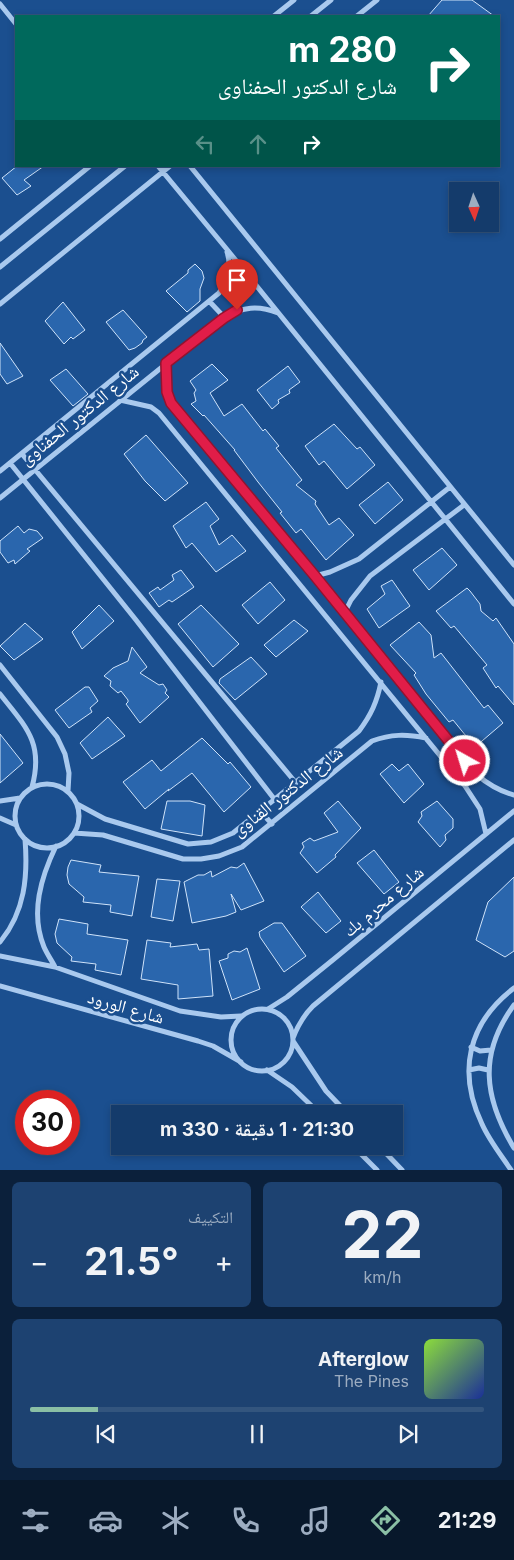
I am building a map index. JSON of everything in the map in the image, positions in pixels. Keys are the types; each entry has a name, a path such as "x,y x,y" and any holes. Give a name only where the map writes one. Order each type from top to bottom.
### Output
{"street":[{"path":"275,15 294,0"},
{"path":"311,15 331,0"},
{"path":"358,15 377,0"},
{"path":"0,4 15,23"},
{"path":"0,239 89,167"},
{"path":"0,267 124,167"},
{"path":"159,167 225,246 514,604"},
{"path":"0,304 169,167"},
{"path":"191,167 514,565"},
{"name":"شارع الدكتور الحفناوى","path":"0,471 219,293 226,283 229,271 229,258 225,246"},
{"path":"209,301 224,318"},
{"name":"شارع الدكتور الحفناوى","path":"0,498 224,318 237,310 252,307 266,308 280,314"},
{"path":"166,363 167,392 171,403 477,775 489,785 502,792 514,795"},
{"path":"120,400 150,407 159,413 465,786 480,809 486,834"},
{"path":"22,454 296,783"},
{"path":"10,464 136,620 275,800"},
{"path":"315,576 330,572 359,559 450,487"},
{"path":"344,614 355,593 370,576 464,505"},
{"path":"0,665 57,737 65,754 69,772 68,791"},
{"name":"شارع الدكتور القناوى","path":"77,804 105,819 188,844 211,842 233,834 359,731 370,717 378,700 380,682"},
{"path":"0,694 26,728 33,742 36,764 32,787"},
{"name":"شارع الدكتور القناوى","path":"74,833 103,835 183,858 201,859 219,856 242,847 372,741 386,736 407,734 427,738"},
{"path":"465,786 477,775"},
{"path":"41,784 60,786 68,791 77,804 79,814 78,824 74,833 66,841 56,846 45,848 34,845 25,839 16,825 15,815 20,798 32,787 41,784"},
{"path":"0,801 20,798"},
{"name":"شارع محرم بك","path":"268,1009 287,997 514,811"},
{"path":"261,812 272,824"},
{"path":"0,818 16,825"},
{"path":"0,942 17,915 25,891 27,865 25,839"},
{"name":"شارع محرم بك","path":"293,1040 297,1026 313,1006 514,840"},
{"path":"55,967 44,946 38,921 39,895 45,870 56,846"},
{"name":"شارع الورود","path":"0,956 55,967 180,1011 207,1016 241,1016"},
{"name":"شارع الورود","path":"0,986 198,1041 213,1046 241,1062"},
{"path":"511,1170 482,1126 475,1110 469,1070 470,1047 487,1013 500,998 514,988"},
{"path":"514,1005 496,1034 488,1070 495,1110 514,1148"},
{"path":"268,1009 285,1019 292,1031 293,1040 289,1055 280,1065 267,1070 253,1069 241,1062 236,1056 231,1043 233,1028 241,1016 254,1010 268,1009"},
{"path":"293,1040 326,1091 339,1105"},
{"path":"470,1047 480,1051 491,1050"},
{"path":"469,1070 479,1068 488,1070"},
{"path":"267,1070 292,1087 311,1105"},
{"path":"362,1155 377,1170"},
{"path":"388,1155 402,1170"}],"building":[{"path":"442,0 472,0 493,15 429,15"},
{"path":"16,167 43,167 24,180 31,186 17,195 2,178"},
{"path":"195,264 202,271 204,278 200,289 200,301 187,312 166,291 188,273 188,270"},
{"path":"63,302 85,330 73,339 71,337 64,344 45,321"},
{"path":"123,310 147,337 142,343 129,350 106,322"},
{"path":"0,343 23,376 7,384 0,374"},
{"path":"212,364 228,380 210,393 224,416 242,404 263,431 265,429 279,446 276,448 302,480 296,485 316,501 315,504 329,525 339,518 354,535 326,560 301,529 296,533 235,450 204,415 191,404 196,401 194,393 196,390 190,381"},
{"path":"288,366 300,382 289,390 290,393 278,400 279,403 272,409 257,390"},
{"path":"66,369 88,394 73,406 50,380"},
{"path":"334,424 357,449 360,447 375,465 347,489 324,461 319,465 305,446"},
{"path":"146,435 188,483 165,501 145,481 124,454"},
{"path":"388,482 403,500 375,524 359,505"},
{"path":"206,502 219,519 210,526 219,545 232,535 246,551 216,572 192,543 186,548 173,526"},
{"path":"18,526 24,533 29,529 37,531 43,538 27,549 30,551 15,564 14,560 8,563 0,552 0,541"},
{"path":"442,548 457,565 429,590 413,570"},
{"path":"181,570 194,587 172,602 169,600 159,607 149,593 158,587 160,590 174,580 172,575"},
{"path":"392,580 410,606 379,628 367,609 385,594 381,586"},
{"path":"270,582 285,600 258,624 242,605"},
{"path":"467,588 480,604 481,611 493,621 496,618 514,644 514,705 498,686 496,688 483,668 487,665 454,626 451,628 436,611"},
{"path":"99,605 114,621 82,649 72,632"},
{"path":"201,605 239,644 213,667 178,624"},
{"path":"294,620 308,631 276,657 264,645"},
{"path":"419,622 431,635 434,658 441,653 484,708 488,705 503,723 475,747 453,720 449,722 426,694 414,675 416,673 390,645"},
{"path":"25,623 43,639 14,660 0,646"},
{"path":"132,647 147,667 140,673 159,685 163,684 167,690 165,693 169,697 140,723 126,704 128,700 121,691 118,693 110,686 111,681 104,676 113,668 128,661"},
{"path":"251,657 267,674 235,700 219,683 220,679"},
{"path":"85,687 89,687 98,701 90,708 92,712 69,728 55,710"},
{"path":"108,717 125,736 92,759 80,743"},
{"path":"0,734 23,763 0,783"},
{"path":"202,738 228,764 230,762 251,787 224,812 192,773 145,809 123,782 152,760 161,771"},
{"path":"392,764 399,771 408,764 424,784 404,803 380,774"},
{"path":"167,801 190,801 205,805 202,836 161,829"},
{"path":"338,801 361,828 335,855 336,857 317,873 300,853 304,847 302,843 310,838 314,841 338,832 324,813"},
{"path":"437,801 453,819 453,828 445,835 446,840 440,847 418,822 422,816 421,812"},
{"path":"374,850 399,882 384,894 357,863"},
{"path":"71,860 101,865 99,872 139,876 132,916 110,912 111,905 83,902 84,897 69,884 67,875"},
{"path":"244,863 264,901 241,910 231,894 236,912 192,923 184,882 211,871 212,877 231,867 237,868"},
{"path":"514,877 514,951 505,957 476,940 488,902"},
{"path":"157,879 180,881 173,921 151,917"},
{"path":"318,892 341,921 326,933 301,907"},
{"path":"59,919 88,924 87,934 128,940 121,975 95,970 96,964 71,961 72,957 57,943 55,934"},
{"path":"274,923 282,923 306,956 284,972 260,937 259,932"},
{"path":"147,940 171,943 170,947 197,944 199,950 209,949 213,996 178,999 178,985 141,979"},
{"path":"247,948 260,989 232,1000 219,961 228,958 228,954 234,951 240,952"}],"route":[{"path":"237,310 166,363 167,392 171,403 465,761"}]}
